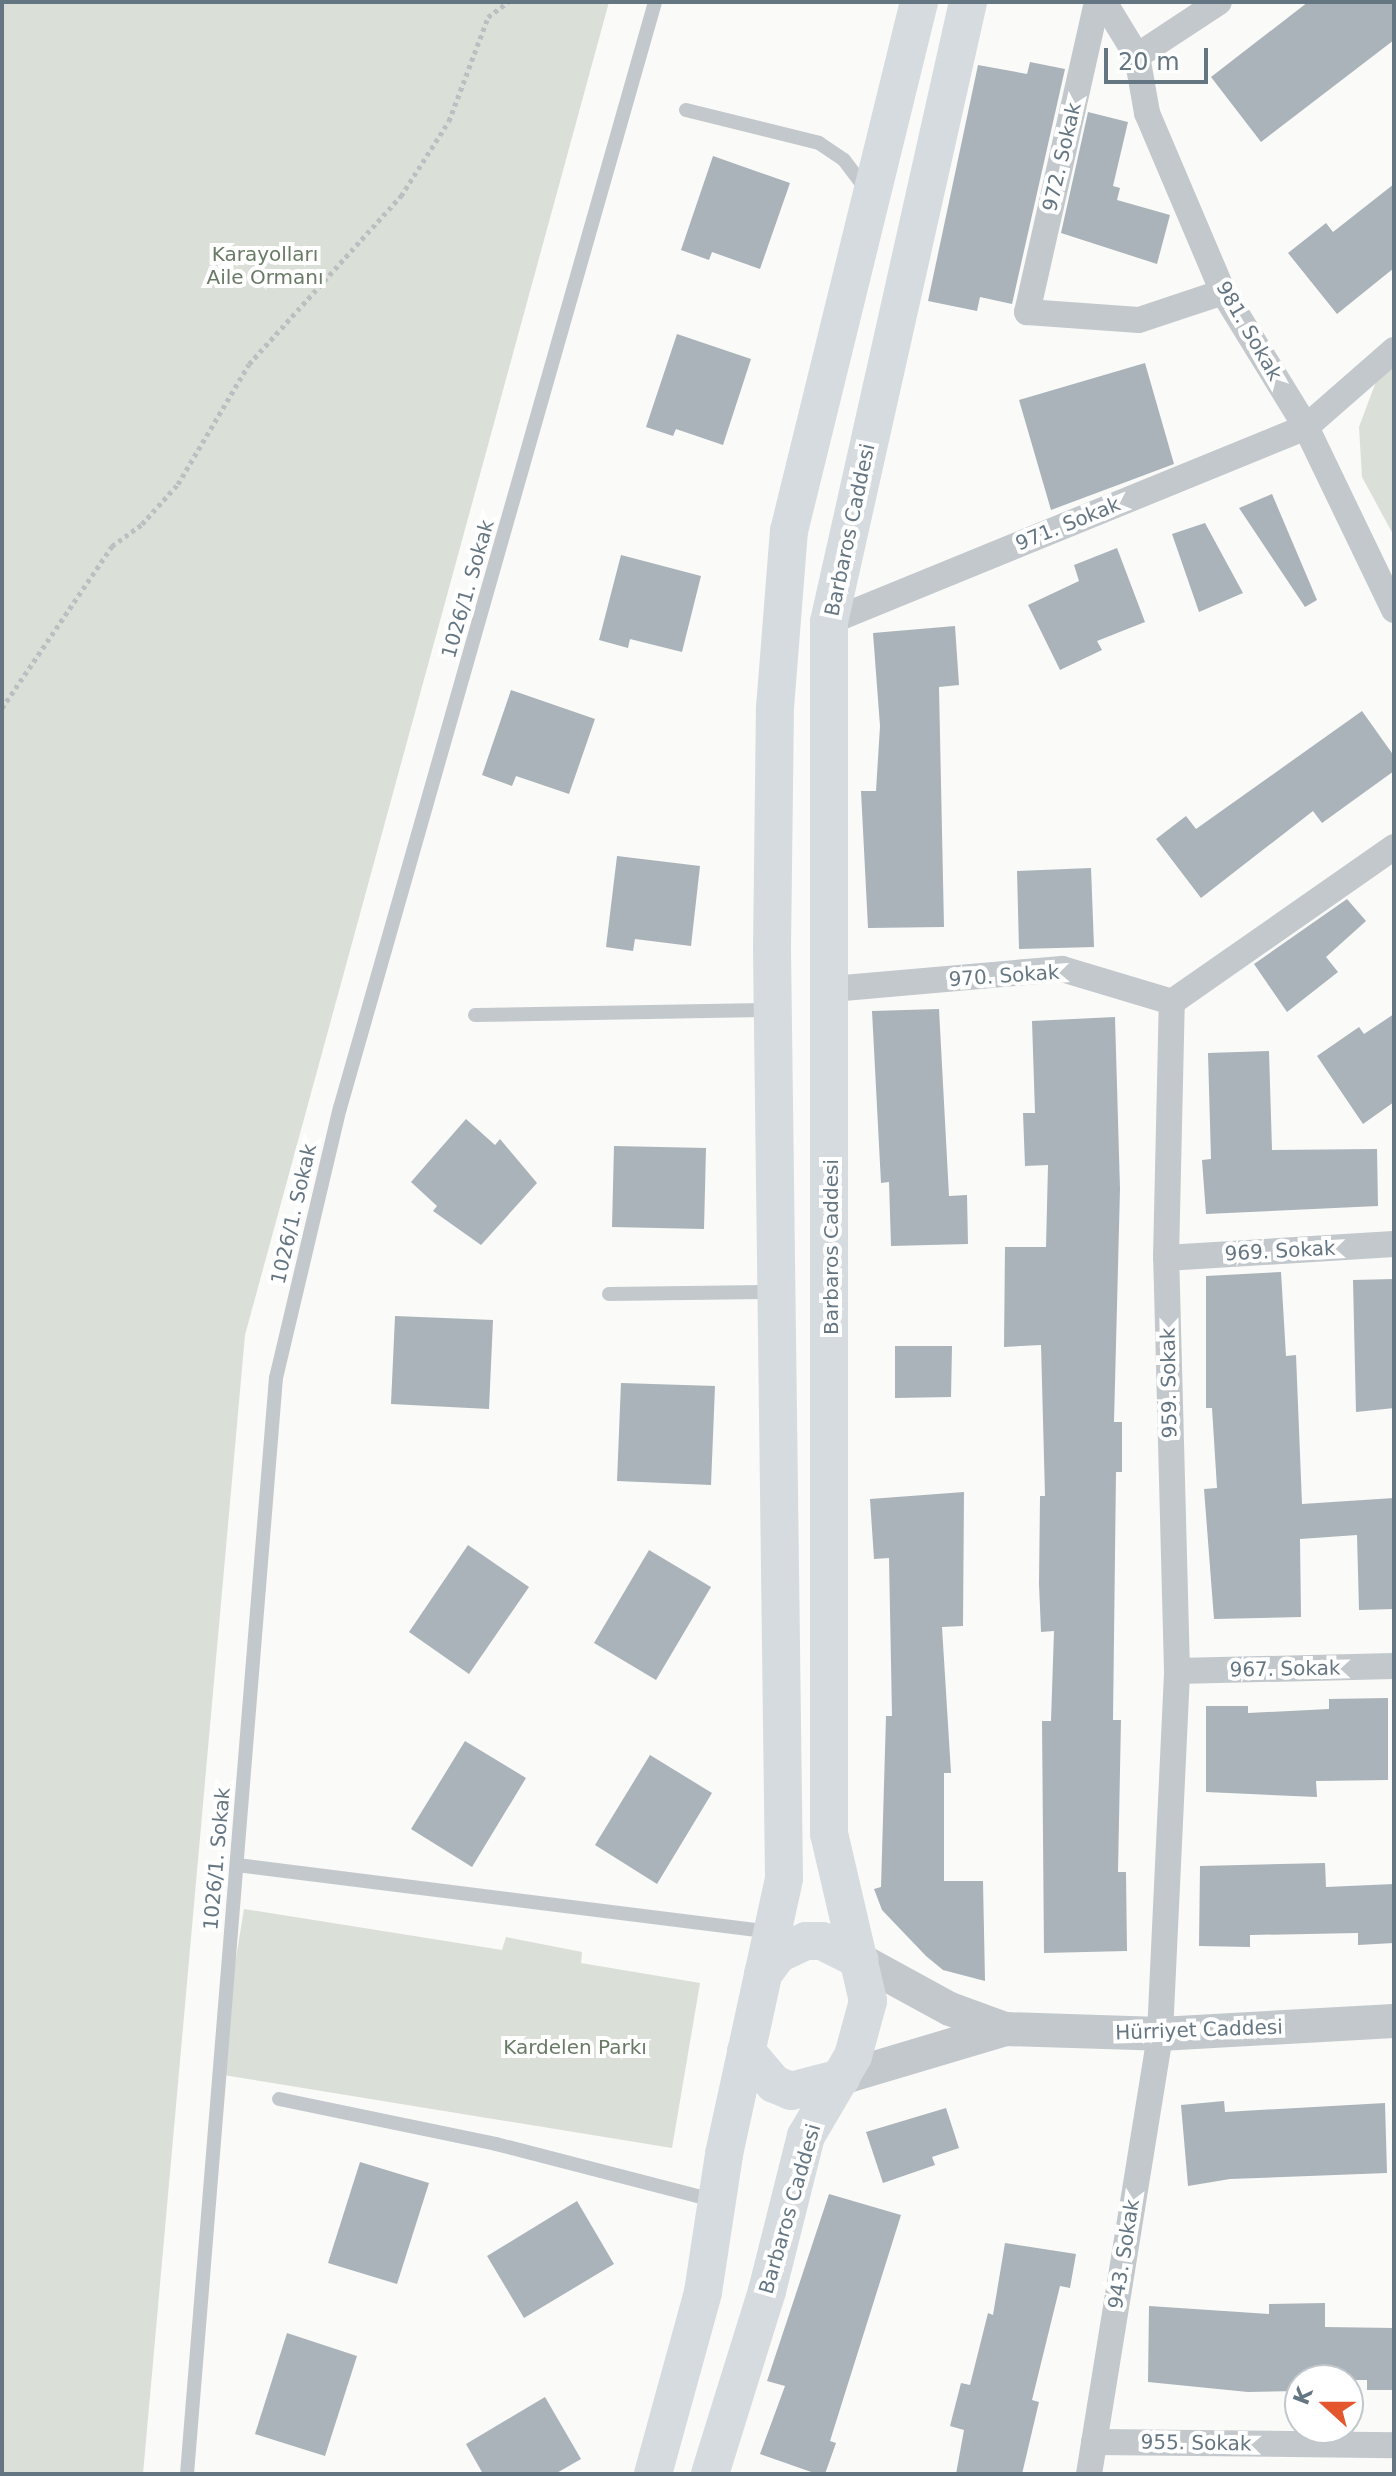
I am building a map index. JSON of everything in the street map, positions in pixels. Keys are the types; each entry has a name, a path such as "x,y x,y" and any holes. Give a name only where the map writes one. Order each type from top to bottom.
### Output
{"main road":[{"path":"653,2474 703,2292 746,2051 784,1878 773,1010 775,708 789,531 869,192 919,2"},
{"name":"Barbaros Caddesi","path":"710,2474 767,2291 806,2136 841,2078 868,2001 829,1834 832,989 829,622 968,2"},
{"name":"Hürriyet Caddesi","path":"763,1974 778,1954 806,1941 822,1941 860,1960"},
{"name":"Hürriyet Caddesi","path":"746,2051 774,2084 791,2091 841,2078"}],"street":[{"name":"972. Sokak","path":"1097,2 1027,312 1139,320 1223,292"},
{"name":"981. Sokak","path":"1104,2 1137,56 1147,113 1223,292 1306,427 1394,610"},
{"path":"1137,56 1219,2"},
{"name":"971. Sokak","path":"829,622 1306,427 1394,350"},
{"path":"1172,1002 1394,847"},
{"name":"970. Sokak","path":"832,989 1062,969 1172,1002"},
{"name":"959. Sokak","path":"1160,2034 1177,1671 1166,1258 1172,1002"},
{"name":"969. Sokak","path":"1166,1258 1394,1244"},
{"name":"967. Sokak","path":"1177,1671 1394,1666"},
{"name":"Hürriyet Caddesi","path":"860,1960 950,2009 1005,2029 1160,2034 1394,2021"},
{"name":"Hürriyet Caddesi","path":"841,2078 1005,2029"},
{"name":"943. Sokak","path":"1089,2474 1160,2034"},
{"name":"955. Sokak","path":"1094,2442 1394,2445"}],"lane":[{"name":"1026/1. Sokak","path":"187,2474 276,1378 340,1108 655,2"},
{"path":"686,110 819,143 844,160 869,192"},
{"path":"475,1015 773,1010"},
{"path":"609,1294 777,1292"},
{"path":"237,1865 772,1933"},
{"path":"279,2099 496,2144 717,2201"}],"path":[{"path":"2,708 112,546 142,524 178,484 249,364 401,196 449,121 488,17 508,2"}],"green space":[{"name":"Karayolları Aile Ormanı","path":"2,2 609,2 245,1335 143,2474 2,2474"},
{"path":"1394,365 1394,536 1362,477 1359,427 1378,376"},
{"name":"Kardelen Parkı","path":"244,1909 502,1950 506,1937 582,1952 581,1963 700,1983 672,2148 217,2074"}],"building":[{"path":"1308,2 1394,2 1394,40 1261,142 1211,77"},
{"path":"1030,62 1065,69 1012,304 980,297 977,311 928,301 978,65 1027,74"},
{"path":"1088,112 1128,122 1113,186 1120,188 1117,200 1170,215 1157,264 1061,233"},
{"path":"713,156 790,183 760,269 712,252 709,260 681,250"},
{"path":"1394,184 1394,268 1337,314 1288,253 1326,223 1333,232"},
{"path":"677,334 751,359 723,445 676,429 673,436 646,427"},
{"path":"1145,363 1174,464 1051,510 1019,400"},
{"path":"1272,494 1317,600 1305,607 1239,508"},
{"path":"1205,523 1243,593 1199,612 1172,534"},
{"path":"1117,548 1145,622 1097,641 1102,650 1060,670 1028,605 1079,581 1074,565"},
{"path":"621,555 701,576 682,652 630,639 628,648 599,640"},
{"path":"955,626 959,685 939,687 944,927 868,928 861,791 876,791 880,726 873,633"},
{"path":"511,690 595,719 569,794 516,776 512,786 482,775"},
{"path":"1362,711 1394,756 1394,771 1322,823 1313,811 1201,898 1156,839 1186,816 1196,829"},
{"path":"617,856 700,866 691,946 635,939 633,951 606,947"},
{"path":"1091,868 1094,947 1019,949 1017,871"},
{"path":"1347,899 1366,921 1326,957 1338,972 1287,1012 1254,964"},
{"path":"939,1009 949,1196 967,1195 968,1244 891,1246 889,1182 881,1183 872,1011"},
{"path":"1394,1014 1394,1102 1363,1124 1317,1056 1359,1027 1364,1034"},
{"path":"1115,1017 1120,1189 1114,1422 1122,1422 1122,1472 1116,1472 1113,1720 1121,1720 1118,1872 1126,1872 1127,1951 1044,1953 1042,1721 1051,1721 1054,1631 1041,1632 1040,1496 1045,1496 1041,1345 1004,1347 1005,1247 1046,1247 1048,1165 1025,1166 1023,1113 1035,1113 1032,1021"},
{"path":"1269,1051 1272,1150 1377,1149 1378,1206 1206,1214 1202,1160 1211,1159 1208,1053"},
{"path":"466,1119 495,1145 500,1139 537,1183 481,1245 433,1211 437,1206 411,1182"},
{"path":"614,1146 706,1148 704,1229 612,1227"},
{"path":"1281,1272 1286,1356 1296,1355 1302,1504 1394,1498 1394,1609 1359,1610 1357,1535 1300,1539 1301,1617 1214,1619 1204,1489 1217,1488 1212,1408 1206,1408 1206,1276"},
{"path":"1394,1279 1394,1408 1356,1412 1353,1280"},
{"path":"395,1316 493,1320 489,1409 391,1404"},
{"path":"895,1346 952,1346 951,1397 895,1398"},
{"path":"621,1383 715,1386 711,1485 617,1481"},
{"path":"964,1492 963,1626 942,1627 951,1773 944,1773 944,1881 983,1881 985,1981 943,1970 926,1956 882,1910 874,1889 881,1887 886,1716 892,1716 889,1558 874,1559 870,1499"},
{"path":"468,1545 529,1587 469,1674 409,1632"},
{"path":"649,1550 711,1587 656,1680 594,1643"},
{"path":"1388,1698 1388,1780 1316,1781 1317,1797 1206,1792 1206,1706 1248,1706 1248,1713 1329,1709 1329,1699"},
{"path":"465,1741 526,1778 472,1867 411,1829"},
{"path":"650,1755 712,1793 657,1884 595,1845"},
{"path":"1325,1863 1326,1887 1394,1884 1394,1943 1358,1945 1358,1933 1250,1935 1250,1947 1199,1946 1200,1866"},
{"path":"1224,2101 1225,2112 1385,2103 1387,2173 1230,2179 1188,2186 1181,2105"},
{"path":"946,2108 959,2148 932,2157 935,2165 883,2183 866,2132"},
{"path":"360,2162 429,2183 397,2284 328,2263"},
{"path":"829,2194 901,2215 830,2441 836,2443 825,2474 817,2474 760,2454 785,2386 767,2381"},
{"path":"577,2201 614,2264 524,2318 487,2256"},
{"path":"1005,2243 1076,2254 1070,2288 1060,2286 1032,2400 1039,2402 1022,2474 956,2474 964,2430 950,2426 961,2383 970,2385 988,2313 993,2315"},
{"path":"1325,2303 1325,2327 1394,2328 1394,2390 1367,2390 1364,2364 1284,2364 1284,2391 1248,2392 1148,2382 1149,2306 1269,2314 1269,2304"},
{"path":"287,2333 357,2356 325,2456 255,2434"},
{"path":"545,2397 581,2459 555,2474 483,2474 466,2444"}]}
